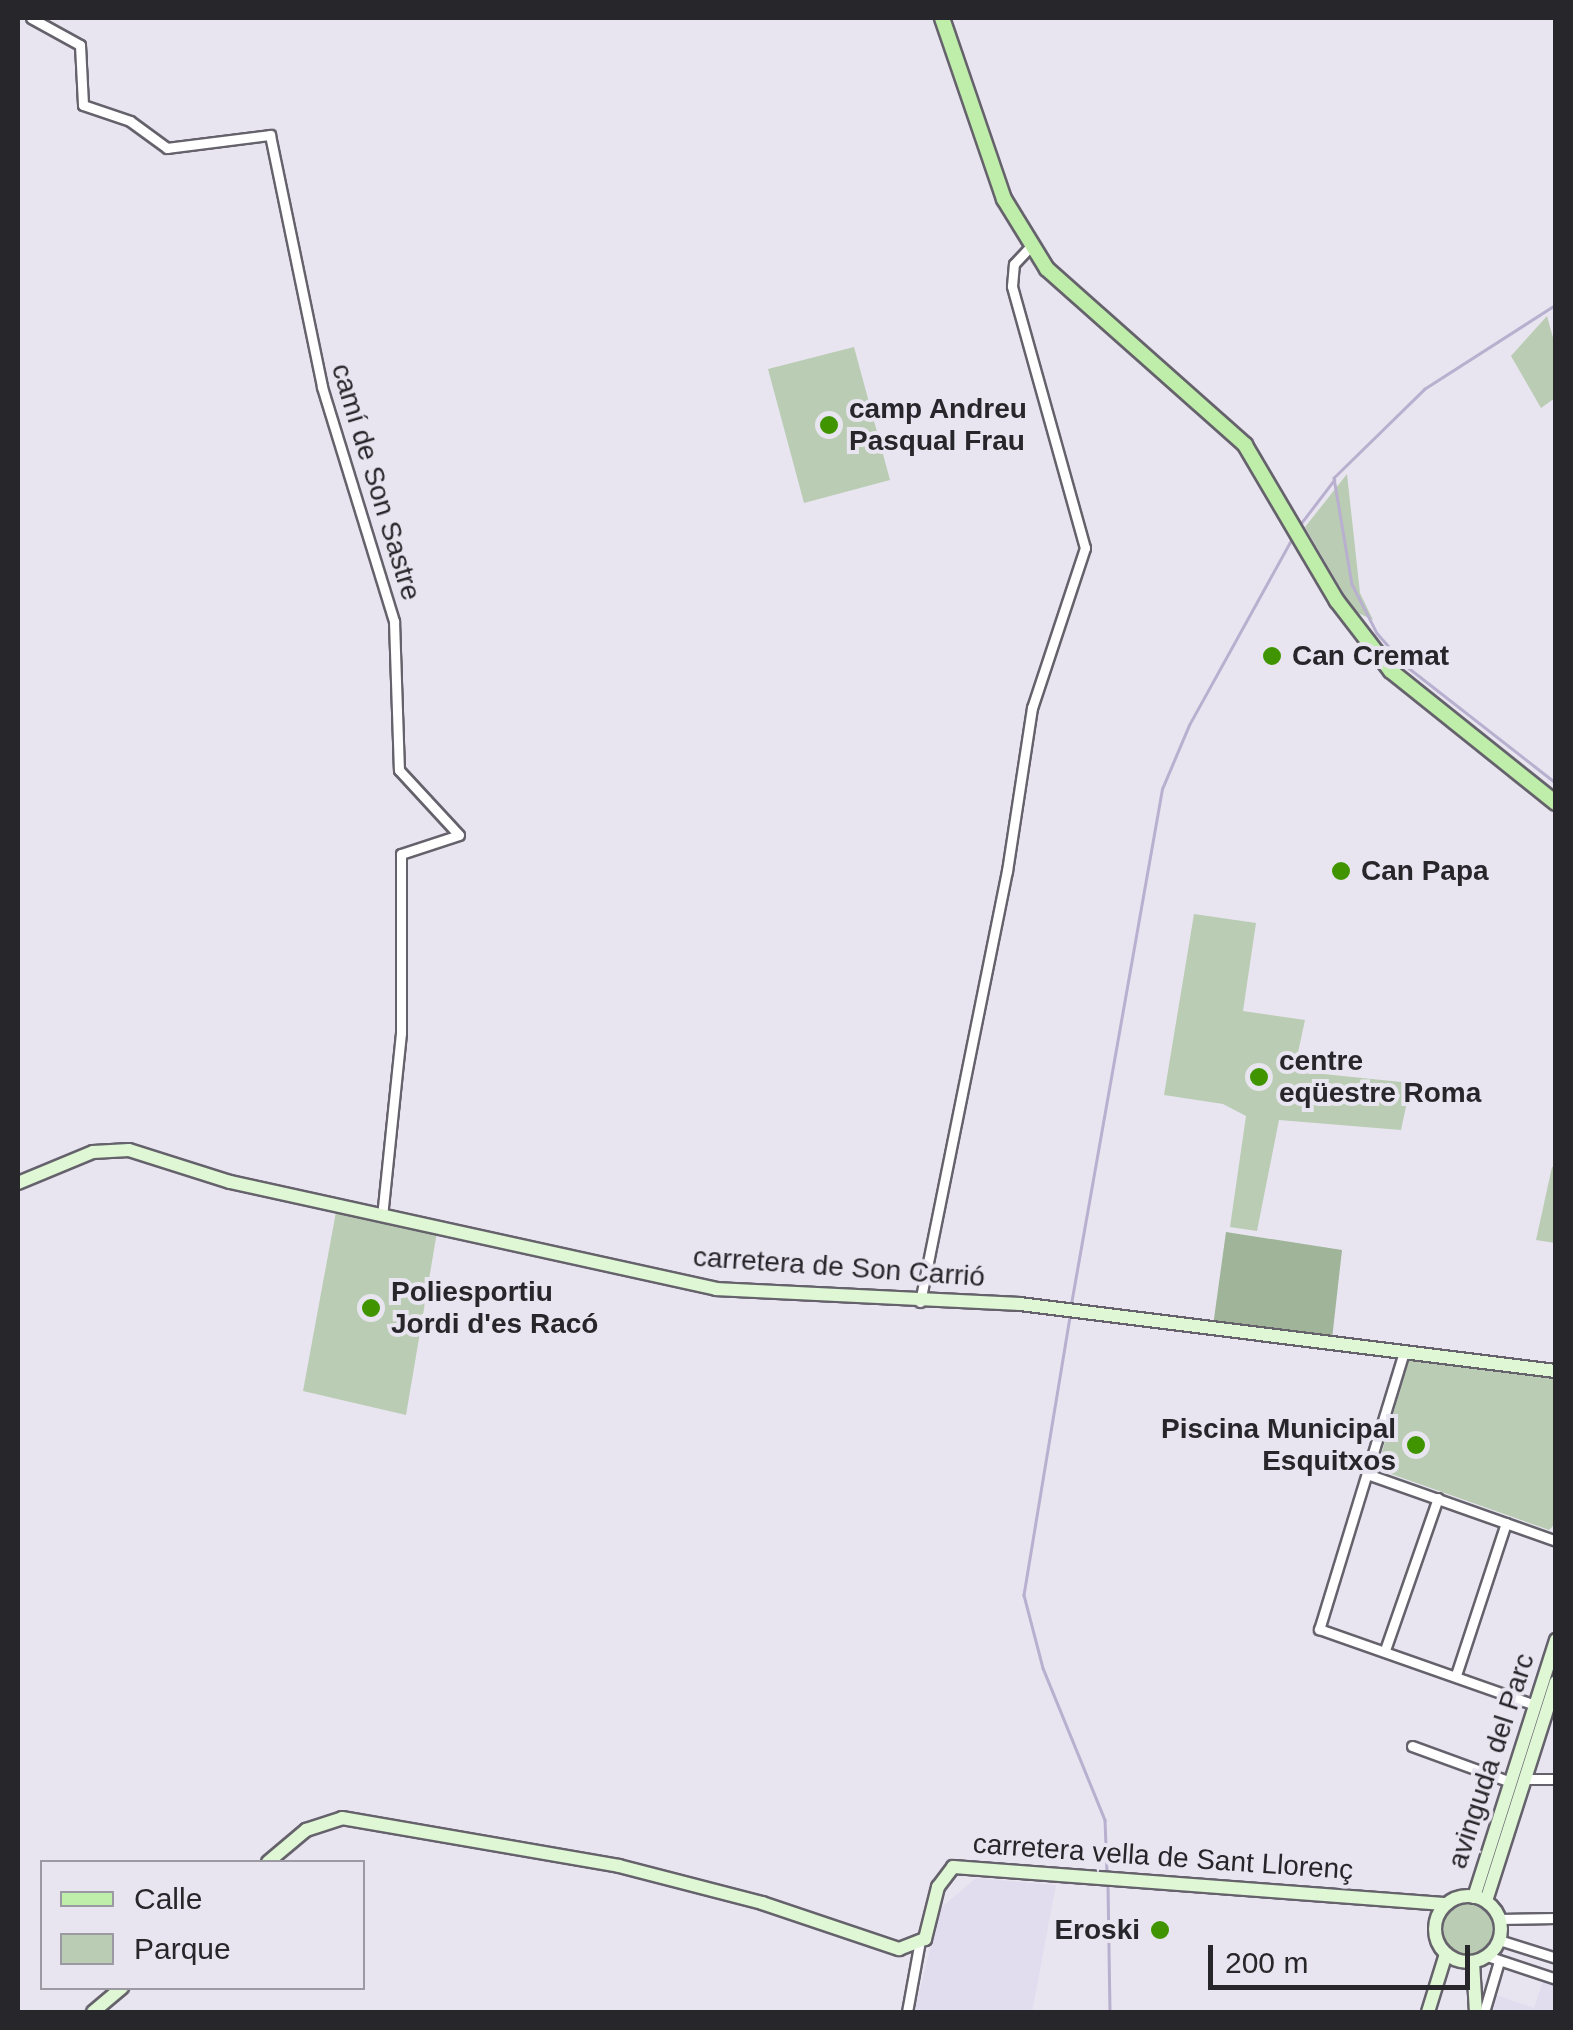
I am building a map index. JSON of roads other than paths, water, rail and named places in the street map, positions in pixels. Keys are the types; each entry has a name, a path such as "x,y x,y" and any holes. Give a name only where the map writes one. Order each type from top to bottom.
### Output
{"main road":[{"path":"942,18 994,174 1031,246 1073,296 1209,408 1245,446 1344,613 1391,672 1556,803"}],"street":[{"name":"camí de Son Sastre","path":"31,18 80,45 82,105 130,121 167,148 270,135 322,387 394,621 399,770 459,835 400,854 401,1033 382,1216"},
{"path":"920,1302 1007,871 1032,708 1085,548 1012,286 1014,264 1031,246"},
{"name":"carretera de Son Carrió","path":"18,1183 93,1152 129,1150 230,1182 716,1289 1020,1304 1402,1355 1556,1371"},
{"path":"1402,1355 1319,1628 1535,1705"},
{"path":"1367,1474 1556,1540"},
{"path":"1385,1650 1438,1498"},
{"path":"1456,1675 1506,1523"},
{"name":"avinguda del Parc","path":"1518,1780 1535,1705 1556,1640"},
{"name":"avinguda del Parc","path":"1480,1899 1518,1780 1556,1682"},
{"path":"1412,1746 1518,1780 1556,1778"},
{"path":"270,1860 306,1830 342,1818 618,1866 762,1903 899,1949 918,1946 907,2012"},
{"name":"carretera vella de Sant Llorenç","path":"918,1946 942,1876 953,1867 1446,1904"},
{"path":"1436,1920 1446,1904 1480,1899 1499,1918 1499,1940 1484,2012"},
{"path":"1420,1901 1436,1920 1446,1954 1428,2012"},
{"path":"1499,1918 1555,1917"},
{"path":"1499,1940 1556,1958"},
{"path":"1446,1954 1473,1962 1493,1958 1556,1978"},
{"path":"1473,1962 1476,2012"},
{"path":"93,2012 120,1990"}],"waterway":[{"path":"1556,305 1425,389 1334,478 1352,584 1377,633 1405,665 1556,783"},
{"path":"1302,522 1334,480"},
{"path":"1071,1304 1162,789 1189,725 1291,540"},
{"path":"1070,1317 1024,1595 1043,1668 1105,1820 1107,1872"},
{"path":"1108,1885 1110,2012"}],"place":[{"name":"camp Andreu Pasqual Frau","path":"829,425"},
{"name":"Can Cremat","path":"1272,656"},
{"name":"Can Papa","path":"1341,871"},
{"name":"centre eqüestre Roma","path":"1259,1077"},
{"name":"Poliesportiu Jordi d'es Racó","path":"371,1308"},
{"name":"Piscina Municipal Esquitxos","path":"1416,1445"},
{"name":"Eroski","path":"1160,1930"}]}
